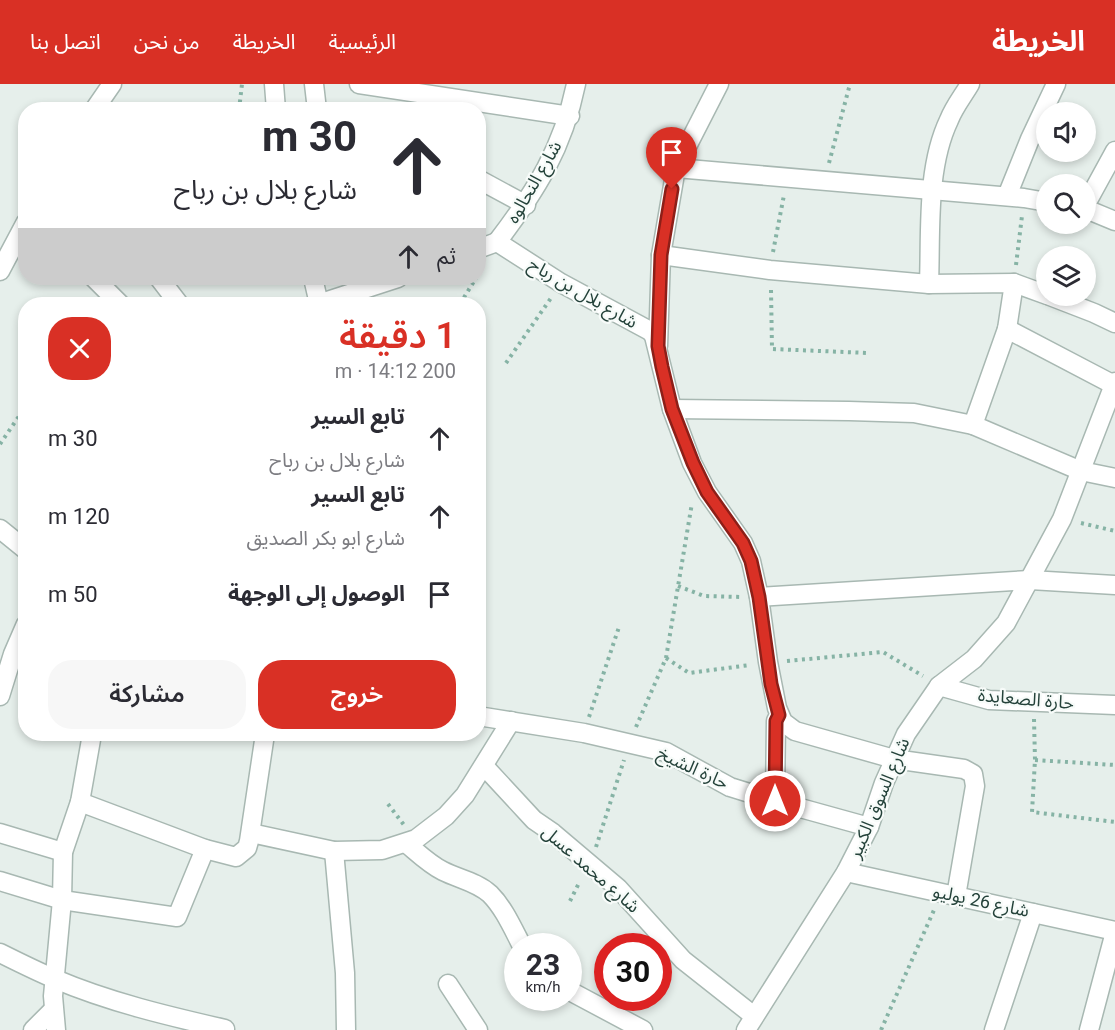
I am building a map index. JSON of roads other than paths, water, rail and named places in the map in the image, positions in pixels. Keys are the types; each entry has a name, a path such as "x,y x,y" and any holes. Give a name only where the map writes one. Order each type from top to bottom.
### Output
{"street":[{"path":"100,102 112,84"},
{"path":"274,84 275,102"},
{"path":"314,84 316,102"},
{"path":"359,84 478,102"},
{"name":"شارع النحالوه","path":"497,242 526,205 550,162 570,116 576,84"},
{"path":"658,346 661,255 676,168 719,84"},
{"path":"929,284 932,190 937,158 948,120 970,84"},
{"path":"1015,197 1030,139 1056,84"},
{"path":"486,103 570,116"},
{"path":"1096,186 1115,151"},
{"path":"676,168 1036,200"},
{"path":"486,183 526,205"},
{"path":"1096,213 1115,221"},
{"path":"0,271 18,237"},
{"path":"486,246 497,242"},
{"name":"شارع بلال بن رباح","path":"497,242 561,283 650,331 654,336 672,409 693,463 707,492 743,543 751,561 779,715 776,721 775,801"},
{"path":"661,255 770,270 929,284 1014,283 1036,291"},
{"path":"973,425 1007,330 1014,283"},
{"path":"101,285 113,297"},
{"path":"164,285 174,297"},
{"path":"335,297 362,285"},
{"path":"1076,306 1115,323"},
{"path":"1007,330 1114,383"},
{"name":"شارع السوق الكبير","path":"750,1023 846,872 869,827 884,783 906,734 939,686 974,659 1006,623 1062,519 1114,383"},
{"path":"672,409 914,413 973,425 1081,471 1115,478"},
{"path":"2,534 18,545"},
{"path":"759,597 1030,580 1115,585"},
{"path":"0,696 18,642"},
{"name":"حارة الصعايدة","path":"939,686 989,700 1115,705"},
{"path":"779,715 783,722 795,731 894,759 964,768 973,774 975,786 949,895"},
{"name":"حارة الشيخ","path":"486,717 584,733 666,752 730,786 869,827"},
{"path":"251,833 334,850 382,850 416,839 446,816 465,795 511,721"},
{"path":"56,1030 53,996 62,900 63,852 80,802 91,741"},
{"path":"80,802 205,849 236,857 247,848 251,833 264,741"},
{"name":"شارع محمد عسل","path":"484,766 534,820 553,833 632,902 683,960 750,1023"},
{"path":"0,833 63,852"},
{"path":"406,843 427,861 445,872 468,880 490,894 515,933"},
{"path":"1,884 62,900 177,917 205,849"},
{"path":"334,850 345,973 346,1030"},
{"name":"شارع 26 يوليو","path":"846,872 1115,931"},
{"path":"994,1030 1033,913"},
{"path":"1089,1030 1115,931"},
{"path":"0,953 56,979 133,1005 225,1029"},
{"path":"448,984 478,1030"},
{"path":"582,997 643,1030"},
{"path":"33,1030 53,1010"}]}
